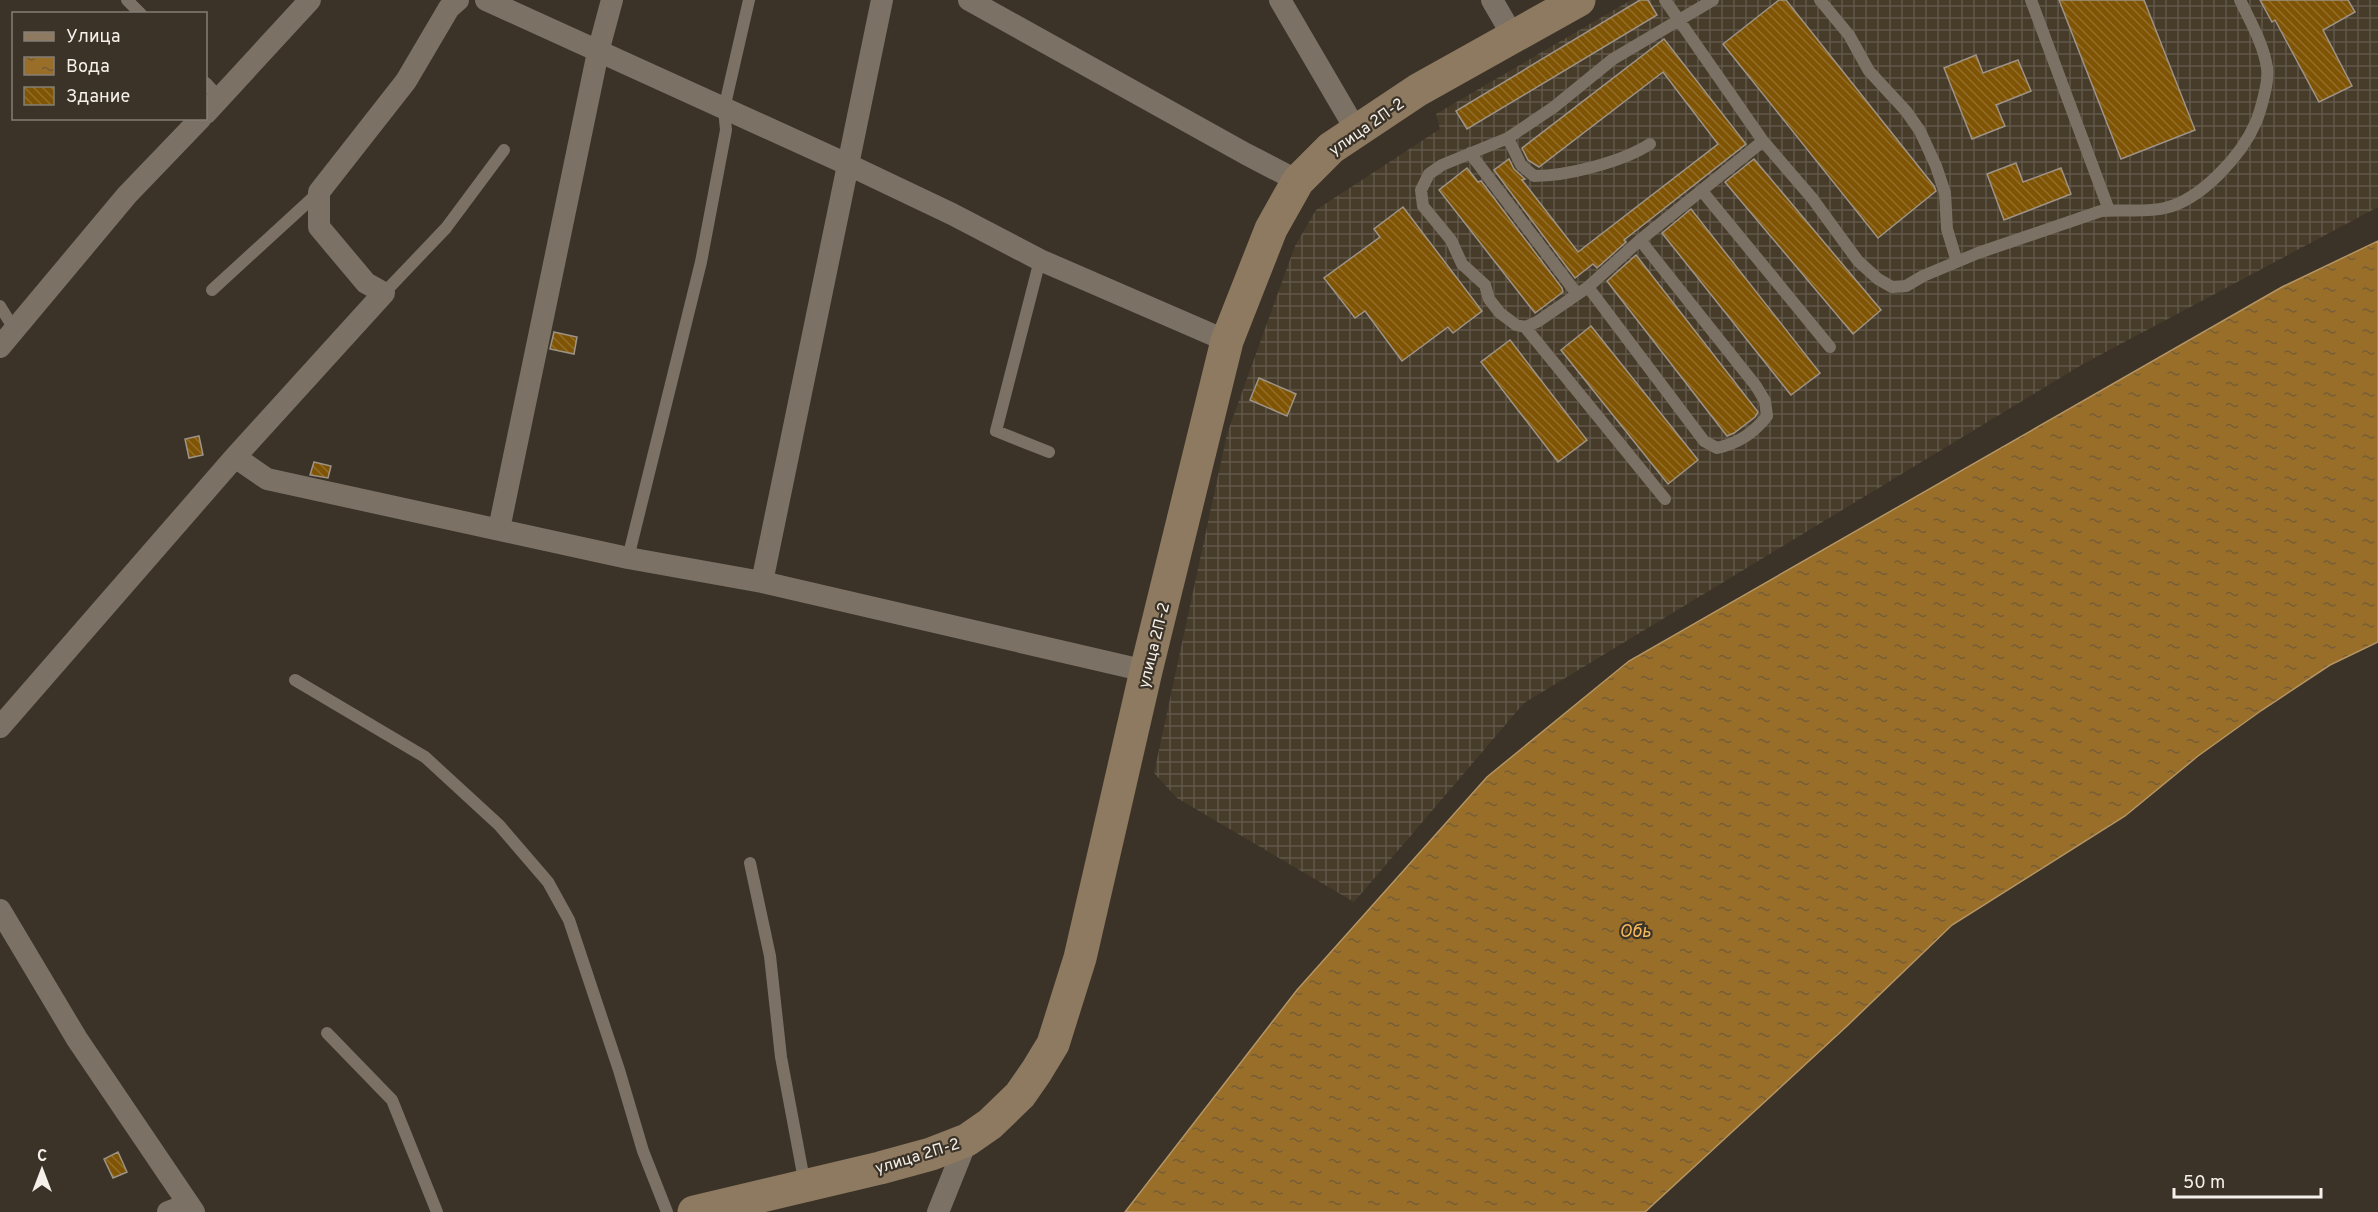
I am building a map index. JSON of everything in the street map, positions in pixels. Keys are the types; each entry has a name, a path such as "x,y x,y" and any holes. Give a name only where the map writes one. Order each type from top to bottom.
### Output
{"main road":[{"name":"улица 2П-2","path":"694,1212 931,1154 967,1140 990,1124 1020,1095 1053,1044 1080,958 1146,671 1227,340 1270,229 1298,181 1331,148 1418,90 1579,0"}],"street":[{"path":"210,98 310,0"},
{"path":"0,727 235,457 384,293 366,283 319,227 319,192 406,81 449,8 458,0"},
{"path":"486,0 849,165 952,214 1040,260 1227,340"},
{"path":"499,529 598,52 612,0"},
{"path":"762,582 882,0"},
{"path":"969,0 1298,181"},
{"path":"1280,0 1356,130"},
{"path":"1492,0 1514,38"},
{"path":"7,338 127,195 199,120"},
{"path":"235,457 267,479 628,558 762,582 1146,671"},
{"path":"0,910 183,1209"},
{"path":"938,1212 967,1140"}],"lane":[{"path":"128,0 139,12"},
{"path":"628,558 700,262 726,130 724,109 750,0"},
{"path":"1665,0 1763,141 1812,198 1858,261 1878,279 1893,287 1906,286 1957,262 2051,227 2109,210 2165,208 2193,196 2240,151 2257,122 2265,90 2268,69 2240,0"},
{"path":"1713,0 1613,58 1554,107 1508,138 1442,165 1429,174 1421,190 1423,206 1451,240 1462,264 1485,285 1489,299 1500,313 1516,325 1525,327 1537,322 1582,291 1640,240 1763,141"},
{"path":"1820,0 1849,35 1869,71 1906,111 1920,131 1945,193 1947,229 1957,262"},
{"path":"2031,0 2109,210"},
{"path":"1508,138 1521,165 1534,176 1551,176 1583,170 1635,154 1650,144"},
{"path":"384,293 446,228 504,150"},
{"path":"1470,153 1704,441 1717,448 1731,445 1757,428 1767,416 1766,401 1640,240"},
{"path":"212,290 319,192"},
{"path":"1702,192 1830,347"},
{"path":"1040,260 996,431 1049,452"},
{"path":"0,306 7,338"},
{"path":"1525,327 1665,499"},
{"path":"295,680 425,757 499,825 548,882 569,920 619,1070 643,1151 667,1212"},
{"path":"750,863 770,956 781,1057 805,1186"},
{"path":"327,1033 392,1100 437,1212"}],"shaded area":[{"path":"1631,0 2378,0 2378,207 2083,364 1524,703 1354,902 1177,798 1154,773 1227,434 1295,246 1316,210 1440,129 1436,114"}],"water":[{"name":"Обь","path":"2378,241 2378,642 2330,665 2262,710 2198,756 2125,816 1952,925 1847,1026 1645,1212 1125,1212 1297,990 1487,777 1629,661 2282,287"}],"building":[{"path":"1640,0 1648,0 1657,15 1467,129 1456,111"},
{"path":"1779,0 1786,0 1934,186 1936,191 1878,238 1723,44"},
{"path":"2059,0 2144,0 2195,130 2121,159"},
{"path":"2260,0 2348,0 2355,12 2323,30 2352,86 2319,102 2275,20 2272,22"},
{"path":"1664,39 1746,144 1624,240 1626,242 1597,268 1593,264 1575,278 1494,170 1509,159 1514,169 1525,179 1522,180 1578,252 1718,144 1663,72 1539,167 1528,160 1522,148"},
{"path":"1976,55 1983,73 2018,60 2031,91 1996,105 2005,126 1972,139 1944,68"},
{"path":"1754,159 1881,310 1853,334 1725,182"},
{"path":"2016,163 2023,182 2061,168 2071,194 2004,220 1987,174"},
{"path":"1467,168 1478,182 1481,181 1562,288 1563,292 1535,313 1439,190"},
{"path":"1403,207 1482,311 1453,333 1448,327 1402,361 1365,311 1355,318 1324,278 1380,237 1374,229"},
{"path":"1691,209 1820,373 1791,395 1662,233"},
{"path":"1636,255 1758,412 1734,433 1727,436 1607,281"},
{"path":"1591,326 1698,460 1668,484 1561,350"},
{"path":"554,332 577,337 574,354 550,349"},
{"path":"1510,340 1587,440 1558,462 1481,362"},
{"path":"1259,378 1296,394 1287,416 1250,400"},
{"path":"199,436 203,455 189,458 185,439"},
{"path":"314,462 331,466 328,478 310,475"},
{"path":"118,1152 127,1172 113,1178 104,1159"}]}
